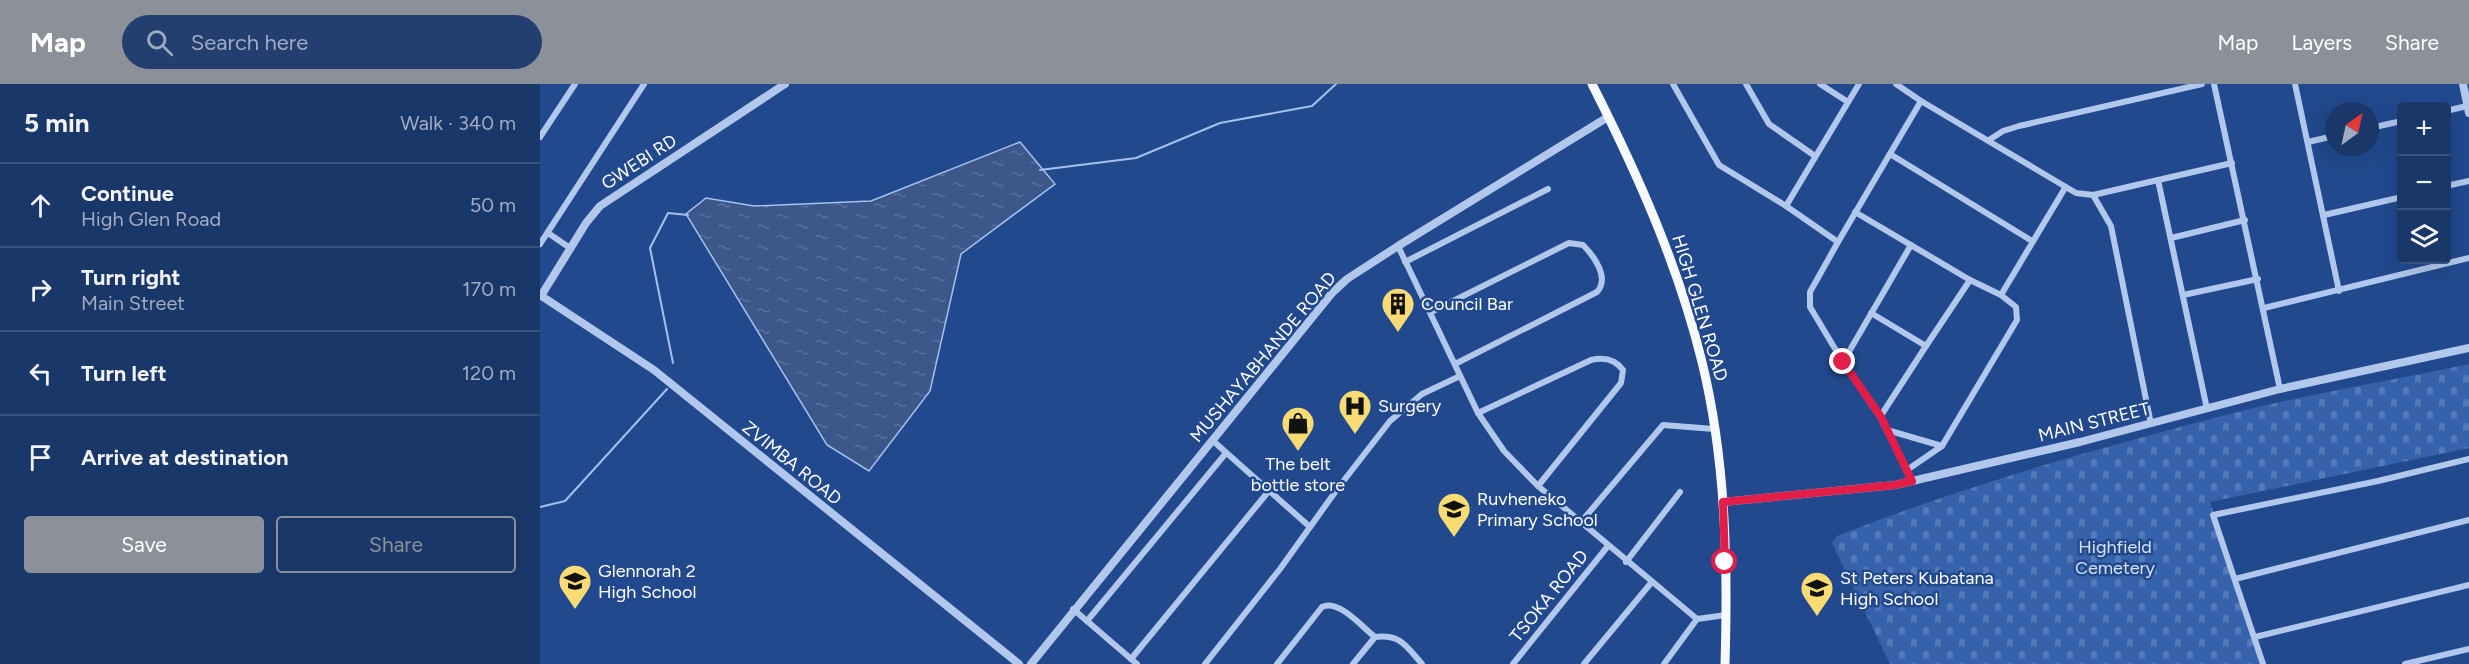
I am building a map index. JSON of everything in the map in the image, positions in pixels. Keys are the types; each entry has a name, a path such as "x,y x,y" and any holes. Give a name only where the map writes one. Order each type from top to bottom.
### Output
{"main road":[{"name":"HIGH GLEN ROAD","path":"1592,84 1647,198 1673,266 1702,361 1714,429 1723,502 1725,664"}],"street":[{"path":"540,137 575,84"},
{"path":"540,244 644,84"},
{"name":"GWEBI RD","path":"540,295 592,215 612,196 785,84"},
{"path":"1673,84 1719,165 1786,206 1838,242"},
{"path":"1746,84 1769,124 1815,156"},
{"path":"1820,84 1848,102"},
{"path":"1786,206 1859,84"},
{"path":"1896,84 2065,188 2093,195 2232,163"},
{"path":"1989,140 2002,131 2019,126 2202,84"},
{"path":"2214,84 2280,389"},
{"path":"2295,84 2340,291"},
{"path":"2451,111 2468,110 2465,90"},
{"path":"1912,481 1881,417 1843,362 1810,307 1809,298 1810,292 1855,212 1922,101"},
{"name":"MUSHAYABHANDE ROAD","path":"1035,662 1073,609 1332,293 1347,279 1398,246 1608,117"},
{"path":"2379,126 2397,122"},
{"path":"2308,142 2325,138"},
{"path":"1890,154 2032,241"},
{"path":"2158,180 2207,409"},
{"path":"2451,185 2469,181"},
{"path":"2001,295 2065,188"},
{"path":"1405,262 1548,189"},
{"path":"2093,195 2111,226 2151,424"},
{"path":"2324,215 2397,198"},
{"path":"1855,212 1970,280 2001,295 2016,307 2017,320 1942,446 1907,470"},
{"path":"2171,238 2245,220"},
{"path":"548,233 570,248"},
{"path":"1431,312 1569,243 1583,245 1600,270 1602,284 1597,292 1455,364"},
{"path":"1843,362 1911,245"},
{"path":"1398,246 1478,413 1504,451 1538,486 1651,583 1697,619"},
{"path":"2264,308 2469,258"},
{"path":"2183,295 2258,279"},
{"path":"1881,417 1970,280"},
{"name":"ZVIMBA ROAD","path":"540,295 654,370 1019,664"},
{"path":"1871,313 1926,346"},
{"name":"MAIN STREET","path":"1723,502 1895,485 2151,424 2280,389 2469,348"},
{"path":"1478,413 1592,360 1601,358 1619,364 1623,370 1621,383 1538,486"},
{"path":"1204,664 1390,421 1422,394 1460,376"},
{"path":"1581,522 1663,425 1714,429"},
{"path":"1887,430 1942,446"},
{"path":"1212,440 1310,527"},
{"path":"1088,621 1226,453"},
{"path":"2263,664 2213,515 2378,481 2469,459"},
{"path":"1073,609 1134,662 1268,492"},
{"path":"1626,562 1680,492"},
{"path":"2235,579 2469,520"},
{"name":"TSOKA ROAD","path":"1513,664 1608,546"},
{"path":"1584,664 1651,583"},
{"path":"2254,637 2469,585"},
{"path":"1277,664 1322,607 1328,605 1337,606 1375,638"},
{"path":"1664,664 1697,619 1726,615"},
{"path":"1353,664 1375,638 1389,636 1401,640 1422,664"},
{"path":"2405,664 2469,649"}],"green space":[{"name":"Highfield Cemetery","path":"2469,364 2469,448 2210,502 2253,635 2259,664 1890,664 1832,543 1837,536 1937,499 2194,423 2329,392"}],"water":[{"path":"1020,142 1055,184 961,254 930,391 869,471 827,445 686,214 706,198 754,206 871,201"}],"waterway":[{"path":"1040,170 1136,158 1220,123 1312,106 1336,84"},
{"path":"673,363 650,248 668,213 688,215"},
{"path":"540,507 565,501 667,389"}],"place":[{"name":"Council Bar","path":"1398,333"},
{"name":"Surgery","path":"1355,435"},
{"name":"The belt bottle store","path":"1298,452"},
{"name":"Ruvheneko Primary School","path":"1454,538"},
{"name":"Glennorah 2 High School","path":"575,610"},
{"name":"St Peters Kubatana High School","path":"1817,617"}],"route":[{"path":"1725,562 1723,502 1895,485 1912,481 1881,417 1843,362"}]}
